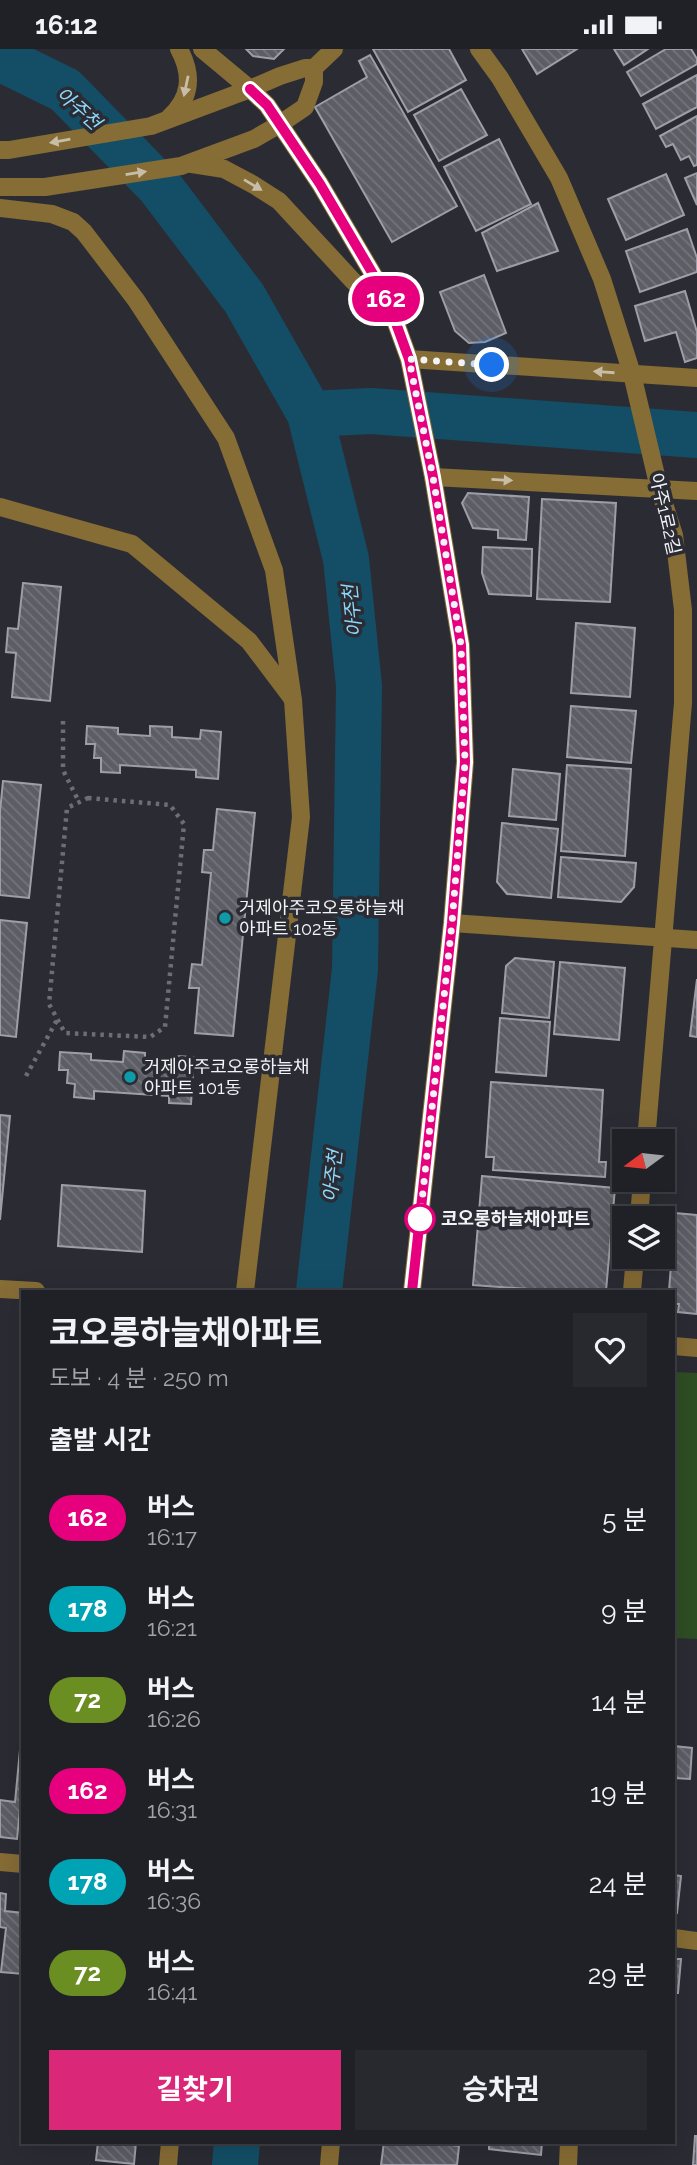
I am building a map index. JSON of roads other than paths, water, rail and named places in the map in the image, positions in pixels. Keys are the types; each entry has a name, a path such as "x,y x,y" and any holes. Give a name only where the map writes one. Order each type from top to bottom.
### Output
{"street":[{"path":"160,123 178,110 186,95 189,75 179,49"},
{"path":"202,49 267,105 320,184 380,286 409,359 433,477 461,645 465,762 452,923 412,1290"},
{"path":"4,150 160,123 279,76 314,68 334,49"},
{"name":"아주1로2길","path":"479,49 500,78 559,178 602,279 632,374 659,488 674,535 683,610 683,703 647,1129"},
{"path":"0,187 45,187 185,165 254,139 305,107 314,82 314,68"},
{"path":"185,165 224,169 279,201 353,281 393,315"},
{"path":"0,208 52,214 73,222 84,232 136,300 226,438 274,570 293,700 301,817 245,1290"},
{"path":"409,359 697,378"},
{"path":"433,477 697,491"},
{"path":"0,507 132,544 249,641 293,700"},
{"path":"452,923 697,940"},
{"path":"632,1290 634,1269"},
{"path":"0,1289 21,1290"},
{"path":"675,1346 697,1347"},
{"path":"0,1862 21,1864"},
{"path":"675,1938 697,1941"},
{"path":"168,2165 170,2144"},
{"path":"329,2165 331,2144"},
{"path":"568,2165 569,2144"}],"waterway":[{"name":"아주천","path":"0,58 65,90 160,187 244,298 310,414 346,559 359,686 355,969 319,1290"},
{"path":"310,414 371,411 697,435"},
{"name":"아주천","path":"235,2165 237,2144"}],"place":[{"name":"거제아주코오롱하늘채 아파트 102동","path":"225,918"},
{"name":"거제아주코오롱하늘채 아파트 101동","path":"130,1077"},
{"name":"코오롱하늘채아파트","path":"420,1219"}]}
